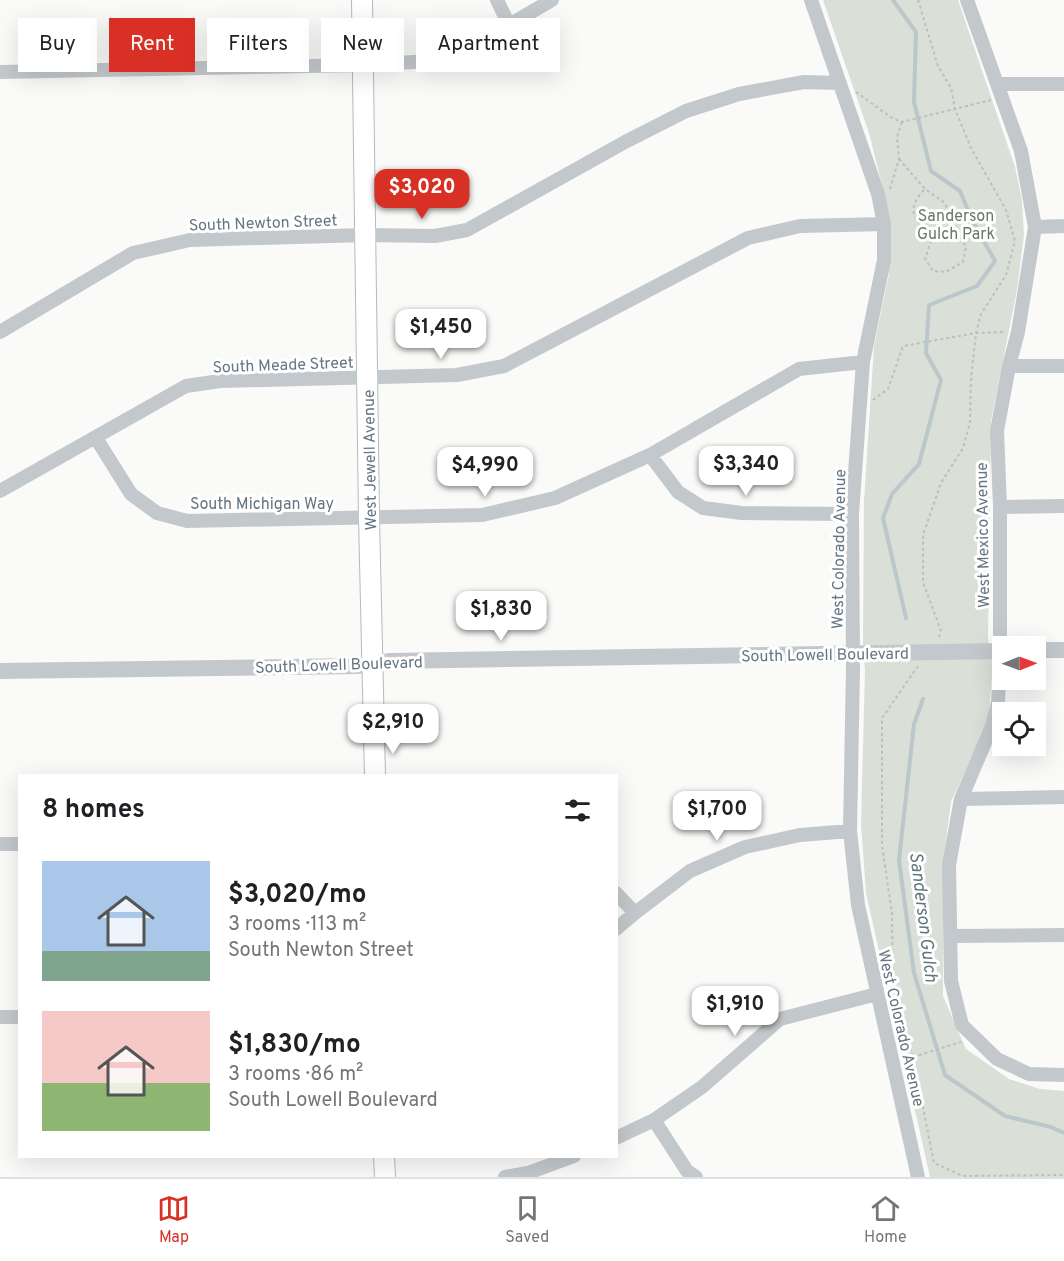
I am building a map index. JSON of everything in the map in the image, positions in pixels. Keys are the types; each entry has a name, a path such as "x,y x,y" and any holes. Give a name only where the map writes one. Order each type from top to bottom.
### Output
{"main road":[{"name":"West Jewell Avenue","path":"362,0 362,18"},
{"name":"West Jewell Avenue","path":"363,72 375,774"},
{"path":"384,1158 385,1177"}],"street":[{"path":"497,0 506,18"},
{"path":"521,18 552,0"},
{"name":"West Colorado Avenue","path":"811,0 878,194 884,224 884,260 863,362 852,514 853,654 850,831 858,906 918,1177"},
{"name":"West Mexico Avenue","path":"967,0 1021,151 1035,226 1018,332 997,431 1001,636"},
{"path":"0,72 321,66"},
{"name":"South Newton Street","path":"0,332 134,253 190,240 365,235 435,236 468,230 625,142 686,111 739,94 804,82 840,83"},
{"path":"998,84 1064,84"},
{"name":"South Meade Street","path":"0,491 186,386 220,381 457,375 504,366 748,238 800,226 884,224"},
{"path":"1035,226 1064,226"},
{"name":"South Michigan Way","path":"96,438 131,494 157,513 187,521 482,515 555,498 650,455 799,369 863,362"},
{"path":"1009,366 1064,366"},
{"path":"650,455 678,492 703,508 742,513 852,514"},
{"path":"1000,507 1064,506"},
{"path":"1046,650 1064,650"},
{"name":"South Lowell Boulevard","path":"0,671 357,666 391,661 992,651"},
{"name":"West Mexico Avenue","path":"999,690 992,726 960,799 949,865 951,981 962,1025 996,1059 1029,1074 1064,1075"},
{"path":"960,799 1064,797"},
{"path":"618,928 690,871 745,847 800,835 850,831"},
{"path":"0,844 18,844"},
{"path":"618,895 635,913"},
{"path":"951,936 1064,935"},
{"path":"618,1137 654,1120 702,1087 780,1019 877,994"},
{"path":"0,1017 18,1017"},
{"path":"654,1120 687,1171 696,1177"},
{"path":"506,1177 528,1173 569,1158"}],"path":[{"path":"918,0 938,66 951,88 955,109 971,148 1006,210 1015,241 1006,275 981,314 976,333 971,378 970,423 963,448 940,483 923,535 923,582 940,632 882,718 882,845 892,914 893,989 913,1057 934,1163 932,1170"},
{"path":"840,83 892,118 902,122 992,100"},
{"path":"878,194 889,191 899,159 897,137 902,122"},
{"path":"899,159 925,189 945,202 955,228 966,247 963,262 946,272 933,271 925,259 933,235"},
{"path":"925,189 916,199 913,211 919,224 933,235"},
{"path":"933,235 955,228"},
{"path":"860,410 888,389 903,346 976,333 1018,332"},
{"path":"913,1057 951,1045"},
{"path":"934,1163 963,1176 1064,1175"}],"green space":[{"name":"Sanderson Gulch Park","path":"823,0 958,0 1015,167 1022,200 1024,235 1017,290 991,421 988,639 992,678 988,721 951,802 943,863 943,996 966,1049 1009,1079 1040,1089 1064,1091 1064,1177 930,1177 866,893 861,824 865,671 863,643 864,501 874,346 889,274 890,233 887,205 869,133"}],"waterway":[{"name":"Sanderson Gulch","path":"893,0 916,32 914,102 931,171 960,191 972,220 995,261 977,286 929,305 926,353 941,380 919,464 892,494 883,518 906,618"},
{"name":"Sanderson Gulch","path":"923,699 914,724 899,860 914,973 945,1075 1005,1116 1051,1127 1064,1133"}]}
